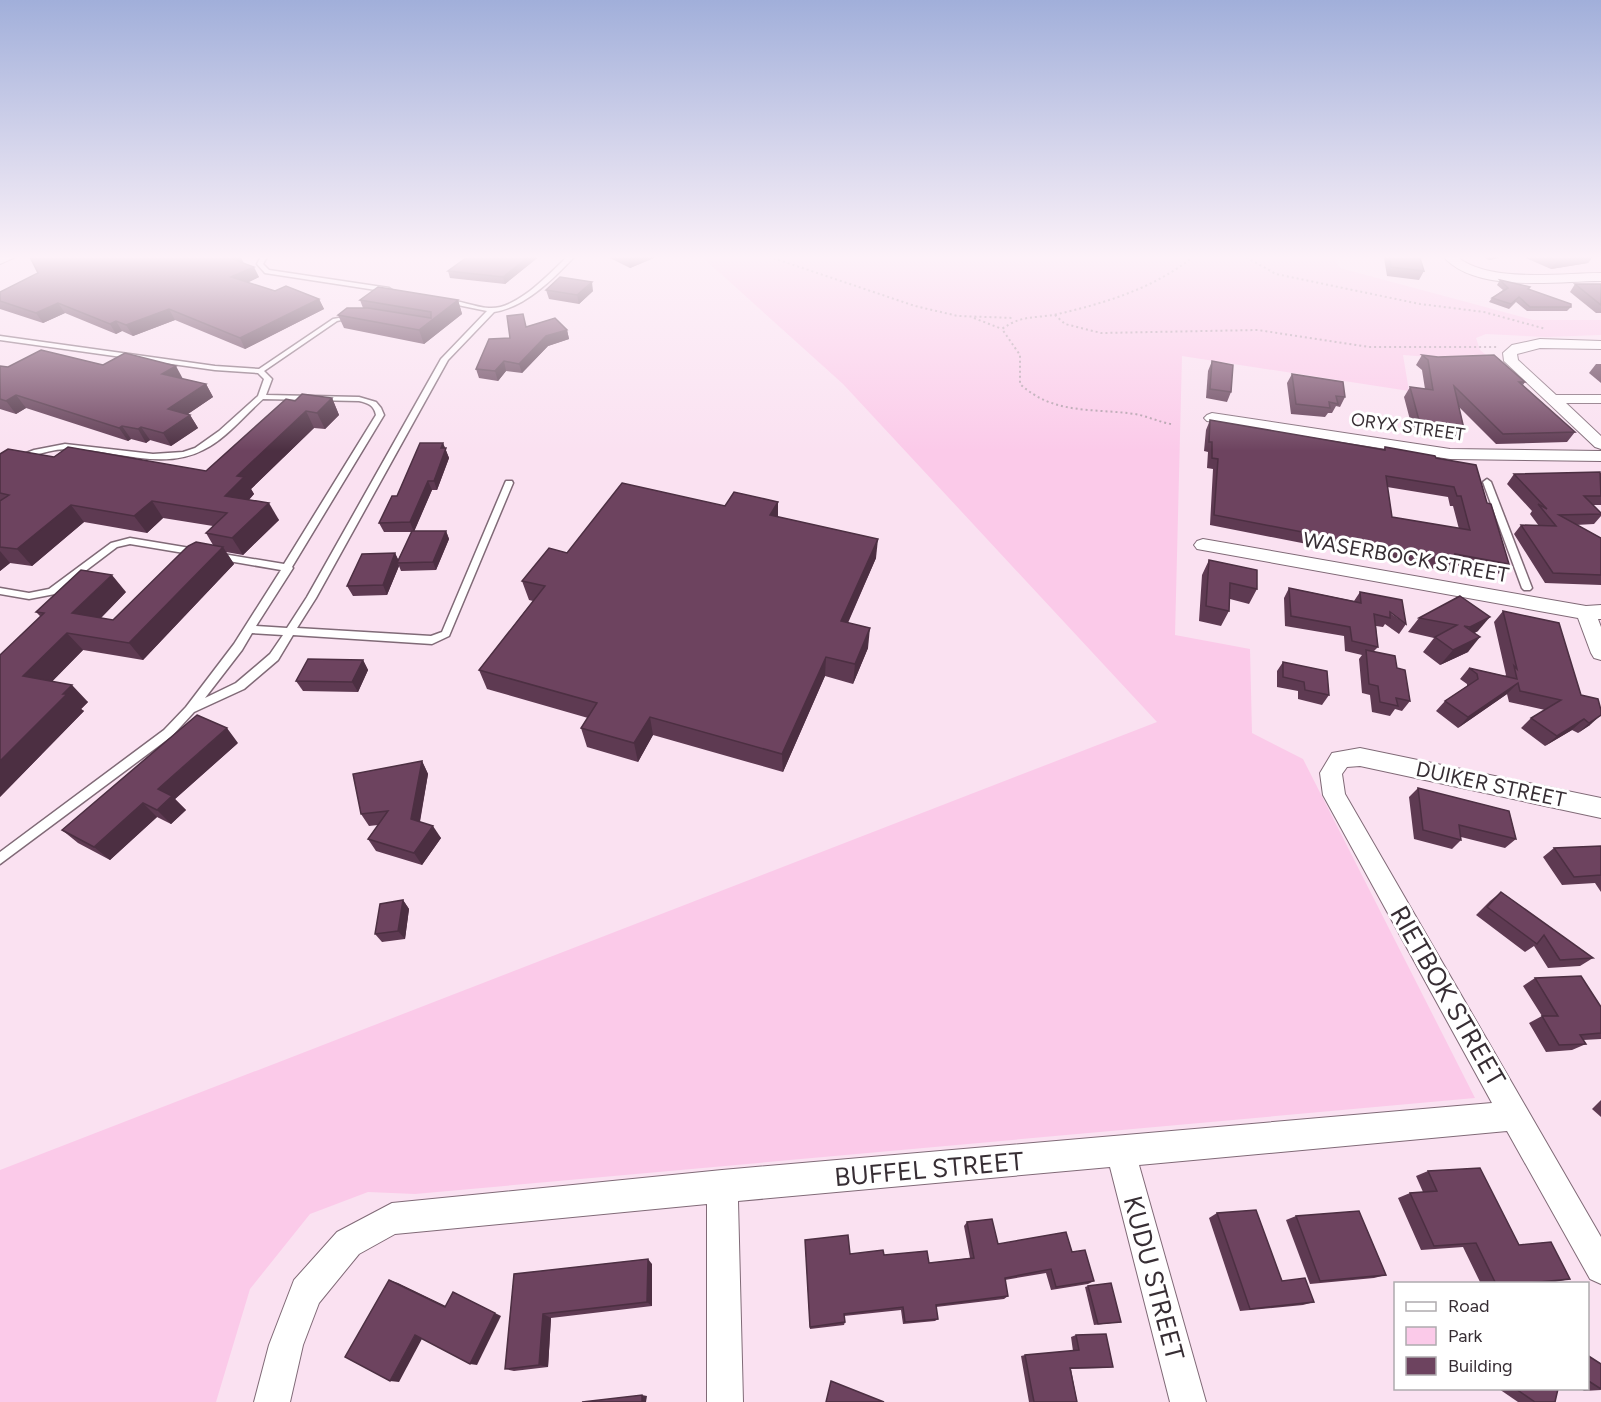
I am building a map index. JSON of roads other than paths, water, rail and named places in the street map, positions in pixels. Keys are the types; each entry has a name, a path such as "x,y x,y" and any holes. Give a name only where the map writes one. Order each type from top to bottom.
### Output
{"street":[{"path":"1601,345 1539,344 1515,348 1510,353 1511,360 1601,444"},
{"path":"1553,399 1601,399"},
{"name":"ORYX STREET","path":"1212,418 1450,454 1601,456"},
{"name":"WASERBOCK STREET","path":"1203,545 1529,595 1593,613"},
{"path":"1593,613 1601,653"},
{"name":"RIETBOK STREET","path":"1380,760 1360,757 1340,759 1330,773 1334,795 1601,1268"},
{"name":"DUIKER STREET","path":"1380,760 1601,808"},
{"name":"BUFFEL STREET","path":"272,1402 286,1345 306,1292 348,1243 392,1219 722,1185 1121,1153 1516,1116"},
{"name":"KUDU STREET","path":"1121,1153 1188,1402"},
{"path":"722,1185 725,1402"}],"lane":[{"path":"260,371 334,320"},
{"path":"190,710 240,686 274,657 445,359 482,320"},
{"path":"0,338 168,362 260,371 268,379 261,397 201,449 164,456 73,446 57,447 32,452 0,466"},
{"path":"0,860 168,733 190,710 249,629 380,415 379,408 372,402 359,399 261,397"},
{"path":"1487,482 1529,595"},
{"path":"249,629 432,640 446,634 509,483"},
{"path":"0,591 29,596 52,592 114,545 130,541 288,568"}]}
